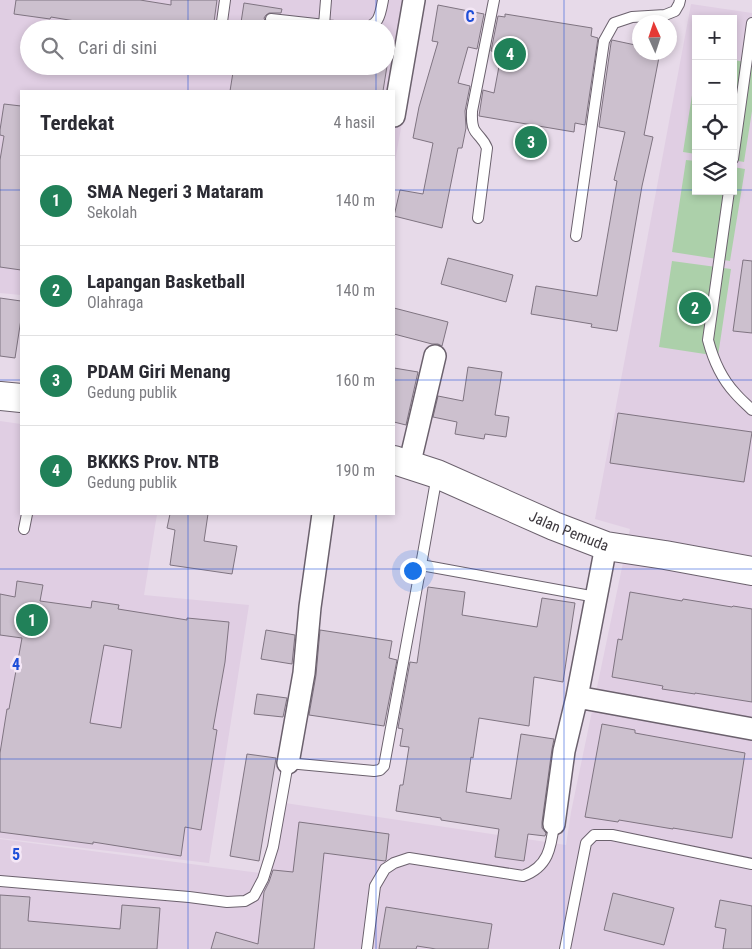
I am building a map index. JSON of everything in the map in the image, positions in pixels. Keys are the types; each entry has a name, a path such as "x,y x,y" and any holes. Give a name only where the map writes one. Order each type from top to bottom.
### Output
{"street":[{"path":"395,110 414,0"},
{"path":"402,463 435,356"},
{"path":"0,396 20,398"},
{"name":"Jalan Pemuda","path":"402,463 437,474 545,522 606,546 752,571"},
{"path":"288,763 304,673 310,607 323,515"},
{"path":"554,824 564,751 577,697 606,546"},
{"path":"577,697 752,729"}],"lane":[{"path":"222,20 225,0"},
{"path":"324,20 326,0"},
{"path":"377,20 383,0"},
{"path":"478,218 486,148 484,142 474,130 472,111 494,0"},
{"path":"576,236 604,41 614,23 632,18 665,15 675,11 680,0"},
{"path":"271,19 280,20"},
{"path":"734,150 752,23"},
{"path":"728,195 708,340 725,381 734,393 752,410"},
{"path":"0,881 227,902 245,901 254,896 263,879 272,847 288,763 374,771 380,770 384,766 437,474"},
{"path":"24,529 27,515"},
{"path":"421,565 596,597"},
{"path":"366,949 375,886 385,869 394,862 409,858 523,876 535,870 543,863 551,846 554,824"},
{"path":"565,949 586,843 594,835 612,835 752,864"}],"shaded area":[{"path":"0,0 424,0 395,161 395,90 20,90 20,295 0,293"},
{"path":"691,4 752,13 752,949 0,949 0,839 268,874 285,803 566,845 571,812 630,529 595,519"},
{"path":"0,421 20,424 20,515 157,515 144,595 249,605 209,863 0,838"}],"green space":[{"path":"737,61 752,63 752,111 744,162 737,161"},
{"path":"692,95 692,153 683,152"},
{"path":"686,160 692,161 692,195 737,195 737,168 745,169 730,261 672,252"},
{"path":"672,261 731,269 718,356 659,347"}],"building":[{"path":"16,0 140,0 171,5 171,0 217,0 214,20 69,20 14,14"},
{"path":"244,3 282,9 281,13 269,13 264,18 265,20 241,20"},
{"path":"438,5 484,14 477,49 468,47 458,83 470,86 465,111 466,128 462,148 458,148 442,228 395,216 400,190 423,194 433,143 413,138 419,107 438,42 432,41"},
{"path":"505,14 592,28 591,36 598,38 585,125 575,123 574,132 479,116 483,90 494,93 500,61 497,61 499,52 491,51 498,16 505,17"},
{"path":"612,40 632,44 632,60 658,60 644,135 653,137 642,186 617,331 591,327 592,324 531,314 536,286 597,296 617,181 614,180 625,132 599,127"},
{"path":"233,75 386,75 383,90 230,90"},
{"path":"4,104 20,106 20,270 0,267 0,160 4,136 0,135"},
{"path":"448,258 513,275 506,302 441,284"},
{"path":"743,260 752,261 752,333 733,331"},
{"path":"0,298 20,301 20,326 15,358 0,356"},
{"path":"395,308 448,322 442,346 395,334"},
{"path":"468,367 502,372 495,415 509,417 506,437 485,434 484,439 455,434 457,422 433,417 438,396 463,401"},
{"path":"395,368 418,372 406,425 395,422"},
{"path":"618,413 752,432 744,482 610,463"},
{"path":"170,515 208,515 204,541 237,546 232,574 170,565 175,530 167,528"},
{"path":"17,581 43,585 40,601 91,608 92,601 119,605 118,609 187,620 187,618 229,622 225,662 213,729 217,730 201,830 185,827 181,856 93,842 93,844 0,832 0,753 22,638 0,635 0,594 15,597","holes":["104,645 132,650 121,728 90,723"]},
{"path":"428,587 465,592 462,615 537,627 542,598 575,603 563,682 534,677 529,726 479,718 473,758 471,757 466,792 511,799 521,734 554,739 542,822 542,828 546,833 545,836 528,834 524,861 495,857 499,829 396,811 400,785 403,785 409,747 400,746 403,729 398,728 410,662 417,663"},
{"path":"630,592 682,601 683,599 752,609 752,702 662,689 663,686 612,677 618,639 622,640"},
{"path":"266,630 295,635 292,664 261,659"},
{"path":"320,630 392,641 389,658 397,660 384,726 309,715 316,675"},
{"path":"257,694 287,698 283,717 254,714"},
{"path":"602,724 635,730 635,733 745,753 732,838 619,820 618,822 585,817"},
{"path":"247,754 276,758 259,861 230,856"},
{"path":"299,822 389,834 386,860 324,853 314,949 211,949 216,932 258,944 264,892 273,870 293,872"},
{"path":"613,893 674,908 664,945 604,930"},
{"path":"0,895 30,897 28,921 120,929 122,905 160,908 157,949 0,949"},
{"path":"720,900 752,906 752,949 723,949 726,929 715,927"},
{"path":"386,907 492,924 488,949 436,949 417,946 416,949 379,949"}],"place":[{"name":"BKKKS Prov. NTB","path":"510,54"},
{"name":"PDAM Giri Menang","path":"531,142"},
{"name":"Lapangan Basketball","path":"695,308"},
{"name":"SMA Negeri 3 Mataram","path":"32,620"}]}
